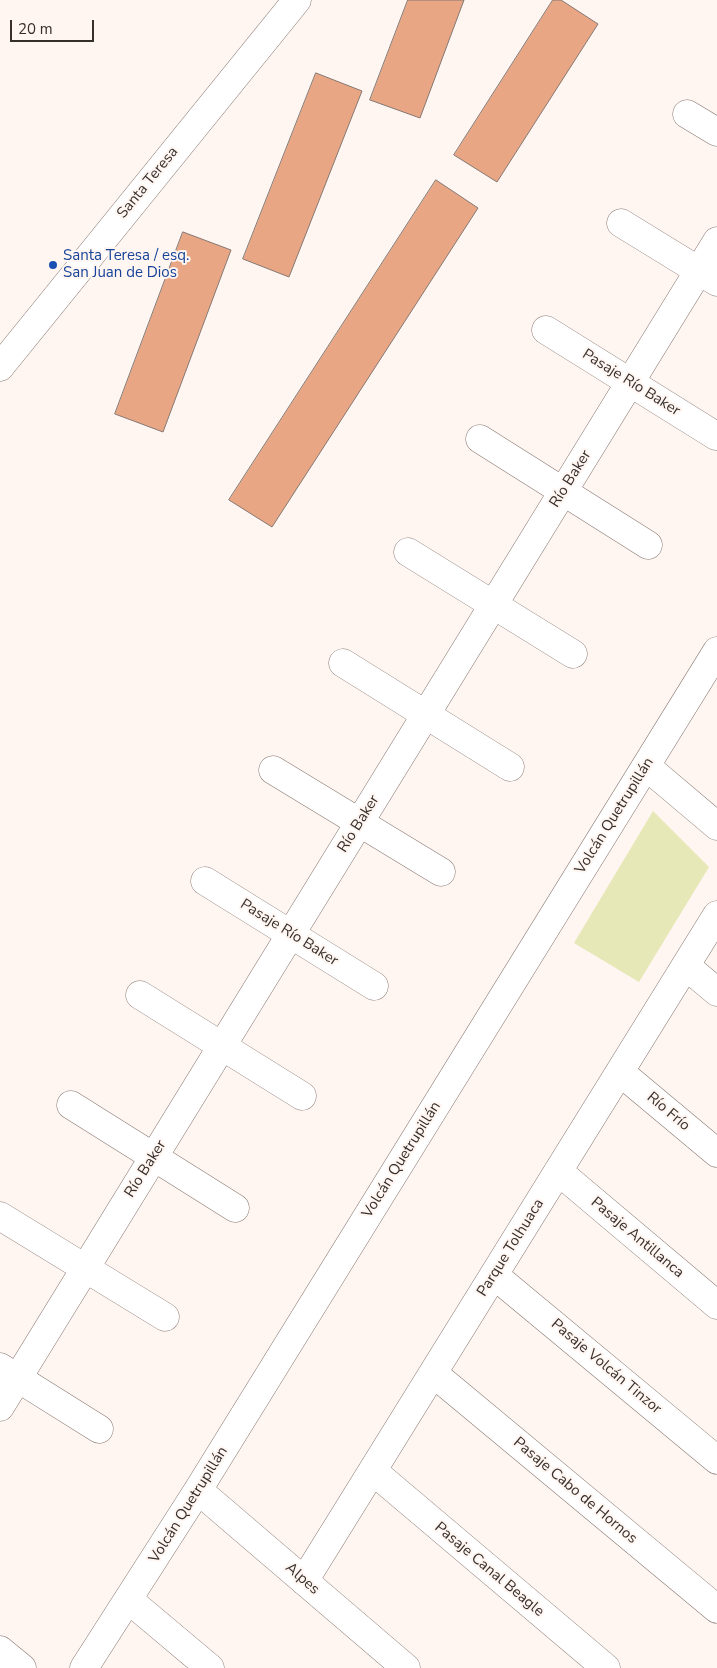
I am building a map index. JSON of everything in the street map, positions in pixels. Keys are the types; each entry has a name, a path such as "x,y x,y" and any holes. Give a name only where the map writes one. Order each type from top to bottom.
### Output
{"street":[{"name":"Santa Teresa","path":"0,367 297,0"},
{"path":"687,114 717,132"},
{"path":"621,223 708,276"},
{"name":"Río Baker","path":"0,1407 9,1373 86,1268 630,382 708,276 717,241"},
{"name":"Pasaje Río Baker","path":"546,330 716,436"},
{"path":"480,439 648,545"},
{"path":"408,552 573,654"},
{"name":"Volcán Quetrupillán","path":"84,1668 198,1490 716,654"},
{"path":"343,662 510,766"},
{"path":"646,766 717,826"},
{"path":"273,770 441,872"},
{"name":"Pasaje Río Baker","path":"205,881 374,986"},
{"name":"Parque Tolhuaca","path":"304,1581 717,915"},
{"path":"686,966 717,992"},
{"path":"140,996 302,1096"},
{"name":"Río Frío","path":"620,1072 717,1153"},
{"path":"71,1105 236,1208"},
{"name":"Pasaje Antillanca","path":"558,1171 717,1305"},
{"path":"0,1216 166,1317"},
{"name":"Pasaje Volcán Tinzor","path":"494,1275 717,1460"},
{"path":"9,1373 99,1429"},
{"name":"Pasaje Cabo de Hornos","path":"433,1373 717,1608"},
{"name":"Pasaje Canal Beagle","path":"373,1471 606,1668"},
{"name":"Alpes","path":"198,1490 406,1668"},
{"path":"129,1600 210,1668"},
{"path":"0,1650 22,1668"}],"green space":[{"path":"653,811 709,867 639,982 574,943"}],"building":[{"path":"408,0 464,0 420,118 370,100"},
{"path":"553,0 561,0 598,24 497,182 454,155"},
{"path":"316,73 362,91 289,277 243,259"},
{"path":"436,180 478,208 272,527 229,500"},
{"path":"183,232 231,250 163,432 115,414"}],"place":[{"name":"Santa Teresa / esq. San Juan de Dios","path":"53,265"}]}
